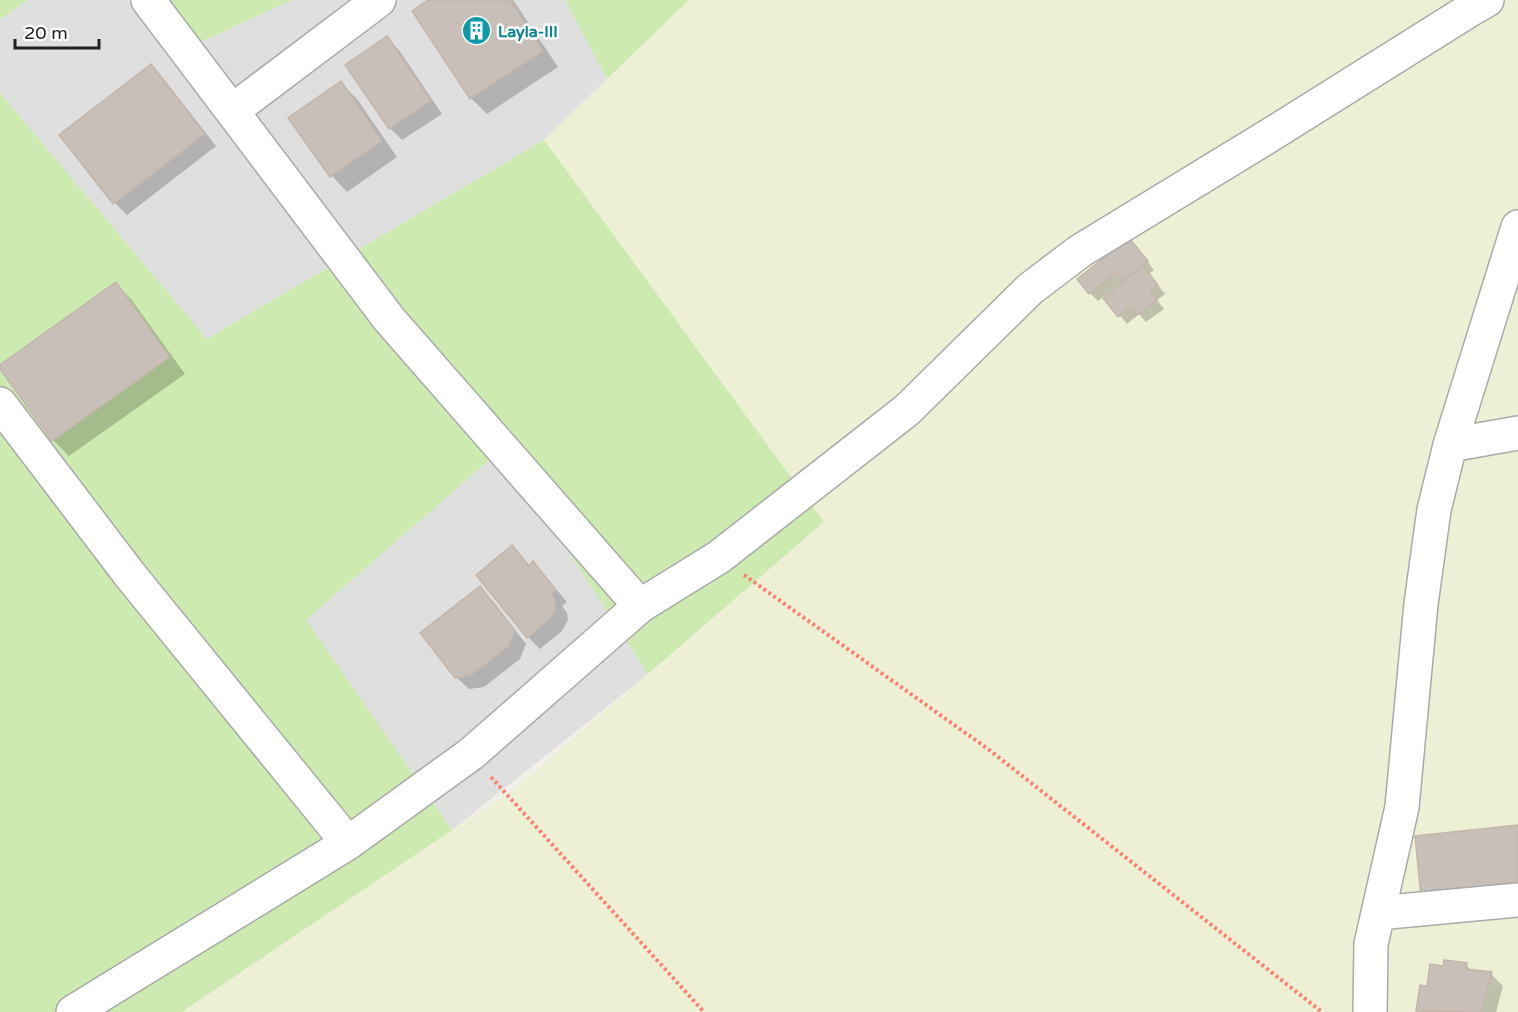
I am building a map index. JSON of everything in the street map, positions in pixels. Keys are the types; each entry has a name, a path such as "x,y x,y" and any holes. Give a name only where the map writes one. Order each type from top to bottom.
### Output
{"street":[{"path":"148,0 389,319 640,606"},
{"path":"232,111 379,0"},
{"path":"73,1012 348,843 471,754 640,606 719,557 907,410 1030,289 1080,251 1487,0"},
{"path":"1370,1012 1371,944 1402,807 1420,604 1434,510 1450,445 1518,227"},
{"path":"0,404 130,575 348,843"},
{"path":"1450,445 1518,433"},
{"path":"1378,913 1518,900"}],"path":[{"path":"719,557 988,749 1322,1012"},
{"path":"471,754 704,1012"}],"shaded area":[{"path":"28,0 148,0 185,49 292,0 565,0 607,79 544,140 207,339 0,93 0,19"},
{"path":"502,448 648,674 452,830 305,620"}],"green space":[{"path":"0,0 28,0 0,19"},
{"path":"148,0 292,0 185,49"},
{"path":"565,0 689,0 607,79"},
{"path":"689,0 1518,0 1518,1012 182,1012 518,786 824,523 544,140"},
{"path":"0,93 207,339 544,140 824,522 648,674 502,449 306,620 452,830 182,1012 0,1012"}],"building":[{"name":"Layla-III","path":"428,0 510,0 543,51 470,99 412,11"},
{"path":"387,36 431,101 389,129 345,65"},
{"path":"151,64 205,134 113,204 59,135"},
{"path":"341,81 382,141 330,177 288,118"},
{"path":"1129,238 1148,261 1122,281 1116,273 1089,294 1077,279"},
{"path":"1143,266 1158,285 1150,291 1157,300 1137,315 1131,306 1118,317 1103,298"},
{"path":"116,282 170,357 52,441 0,369 0,365"},
{"path":"512,545 529,566 533,561 556,590 551,593 555,600 554,613 527,638 476,575"},
{"path":"480,586 515,631 508,647 471,675 455,678 420,633"},
{"path":"1518,825 1518,887 1421,897 1415,836"},
{"path":"1444,960 1467,963 1466,969 1492,972 1481,1012 1416,1011 1420,985 1427,986 1430,964 1443,966"}],"place":[{"name":"Layla-III","path":"477,31"}]}
